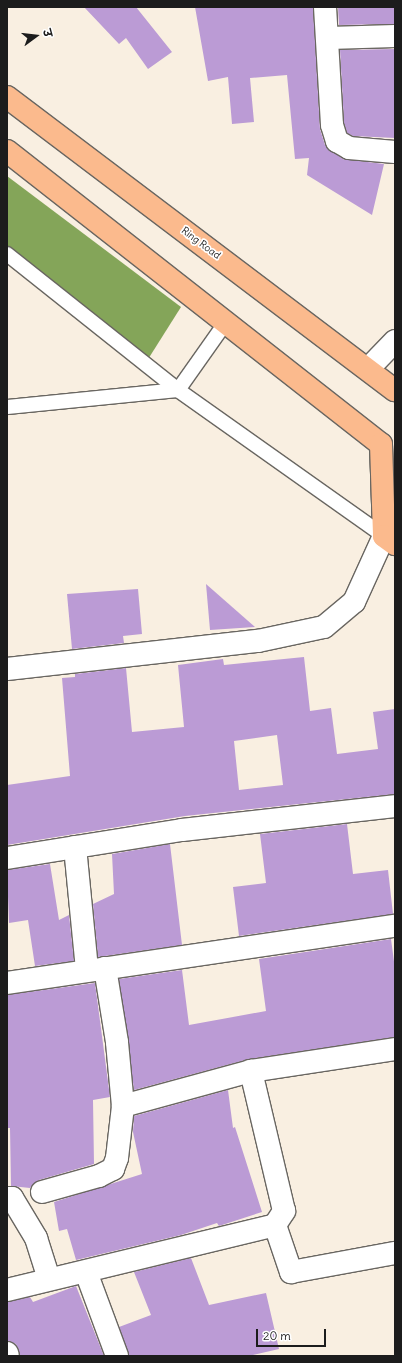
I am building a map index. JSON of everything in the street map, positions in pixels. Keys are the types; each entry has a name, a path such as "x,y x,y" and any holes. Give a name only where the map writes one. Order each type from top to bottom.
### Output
{"highway":[{"name":"Ring Road","path":"7,97 395,390"},
{"path":"7,151 381,444 390,540"}],"street":[{"path":"325,7 329,38 332,125 337,141 348,148 395,152"},
{"path":"329,38 395,36"},
{"path":"368,369 395,341"},
{"path":"7,669 258,641 324,627 354,602 390,540"},
{"path":"7,858 182,830 395,806"},
{"path":"42,1192 100,1176 113,1169 117,1158 123,1106 117,1042 96,969 75,847"},
{"path":"7,983 395,926"},
{"path":"123,1106 251,1071 395,1049"},
{"path":"7,1290 275,1225 284,1210 251,1071"},
{"path":"7,1198 12,1198 36,1238 49,1279"},
{"path":"275,1225 291,1272 395,1253"},
{"path":"86,1272 117,1356"}],"lane":[{"path":"7,254 178,390 390,540"},
{"path":"7,407 178,390 226,322"}],"green space":[{"path":"7,176 181,307 145,364 7,254"}],"building":[{"path":"84,7 136,7 172,52 148,69 126,38 119,44"},
{"path":"195,7 313,7 320,129 325,145 343,159 384,164 372,215 307,175 309,158 295,159 287,75 250,78 254,122 232,124 228,77 208,81"},
{"path":"338,7 395,7 395,24 339,25"},
{"path":"395,49 395,138 353,136 347,133 344,123 340,50"},
{"path":"206,584 255,627 210,630"},
{"path":"138,589 142,634 123,636 124,643 72,649 67,594"},
{"path":"304,657 310,711 331,708 337,754 378,749 373,712 395,709 395,794 185,816 7,845 7,785 70,776 62,678 75,677 75,674 126,668 132,732 184,727 178,665 223,659 224,665","holes":["277,735 283,785 239,790 234,741"]},
{"path":"347,824 353,874 388,870 393,914 239,936 233,887 266,883 260,834"},
{"path":"170,844 182,945 98,957 93,904 114,894 112,854"},
{"path":"50,864 59,920 69,915 74,961 35,966 28,920 9,923 7,870"},
{"path":"391,939 395,969 395,1037 249,1059 134,1090 119,979 182,970 189,1025 266,1011 259,959"},
{"path":"95,983 110,1097 93,1100 94,1164 39,1180 30,1188 11,1186 10,1128 7,1128 7,995"},
{"path":"228,1090 233,1128 235,1127 262,1212 219,1226 217,1223 181,1235 76,1260 67,1229 59,1231 54,1202 142,1174 133,1132 134,1116"},
{"path":"191,1258 209,1305 266,1293 279,1349 249,1356 129,1356 119,1327 151,1315 134,1272"},
{"path":"76,1286 104,1356 20,1356 16,1344 7,1341 7,1302 30,1297 33,1302"}]}
